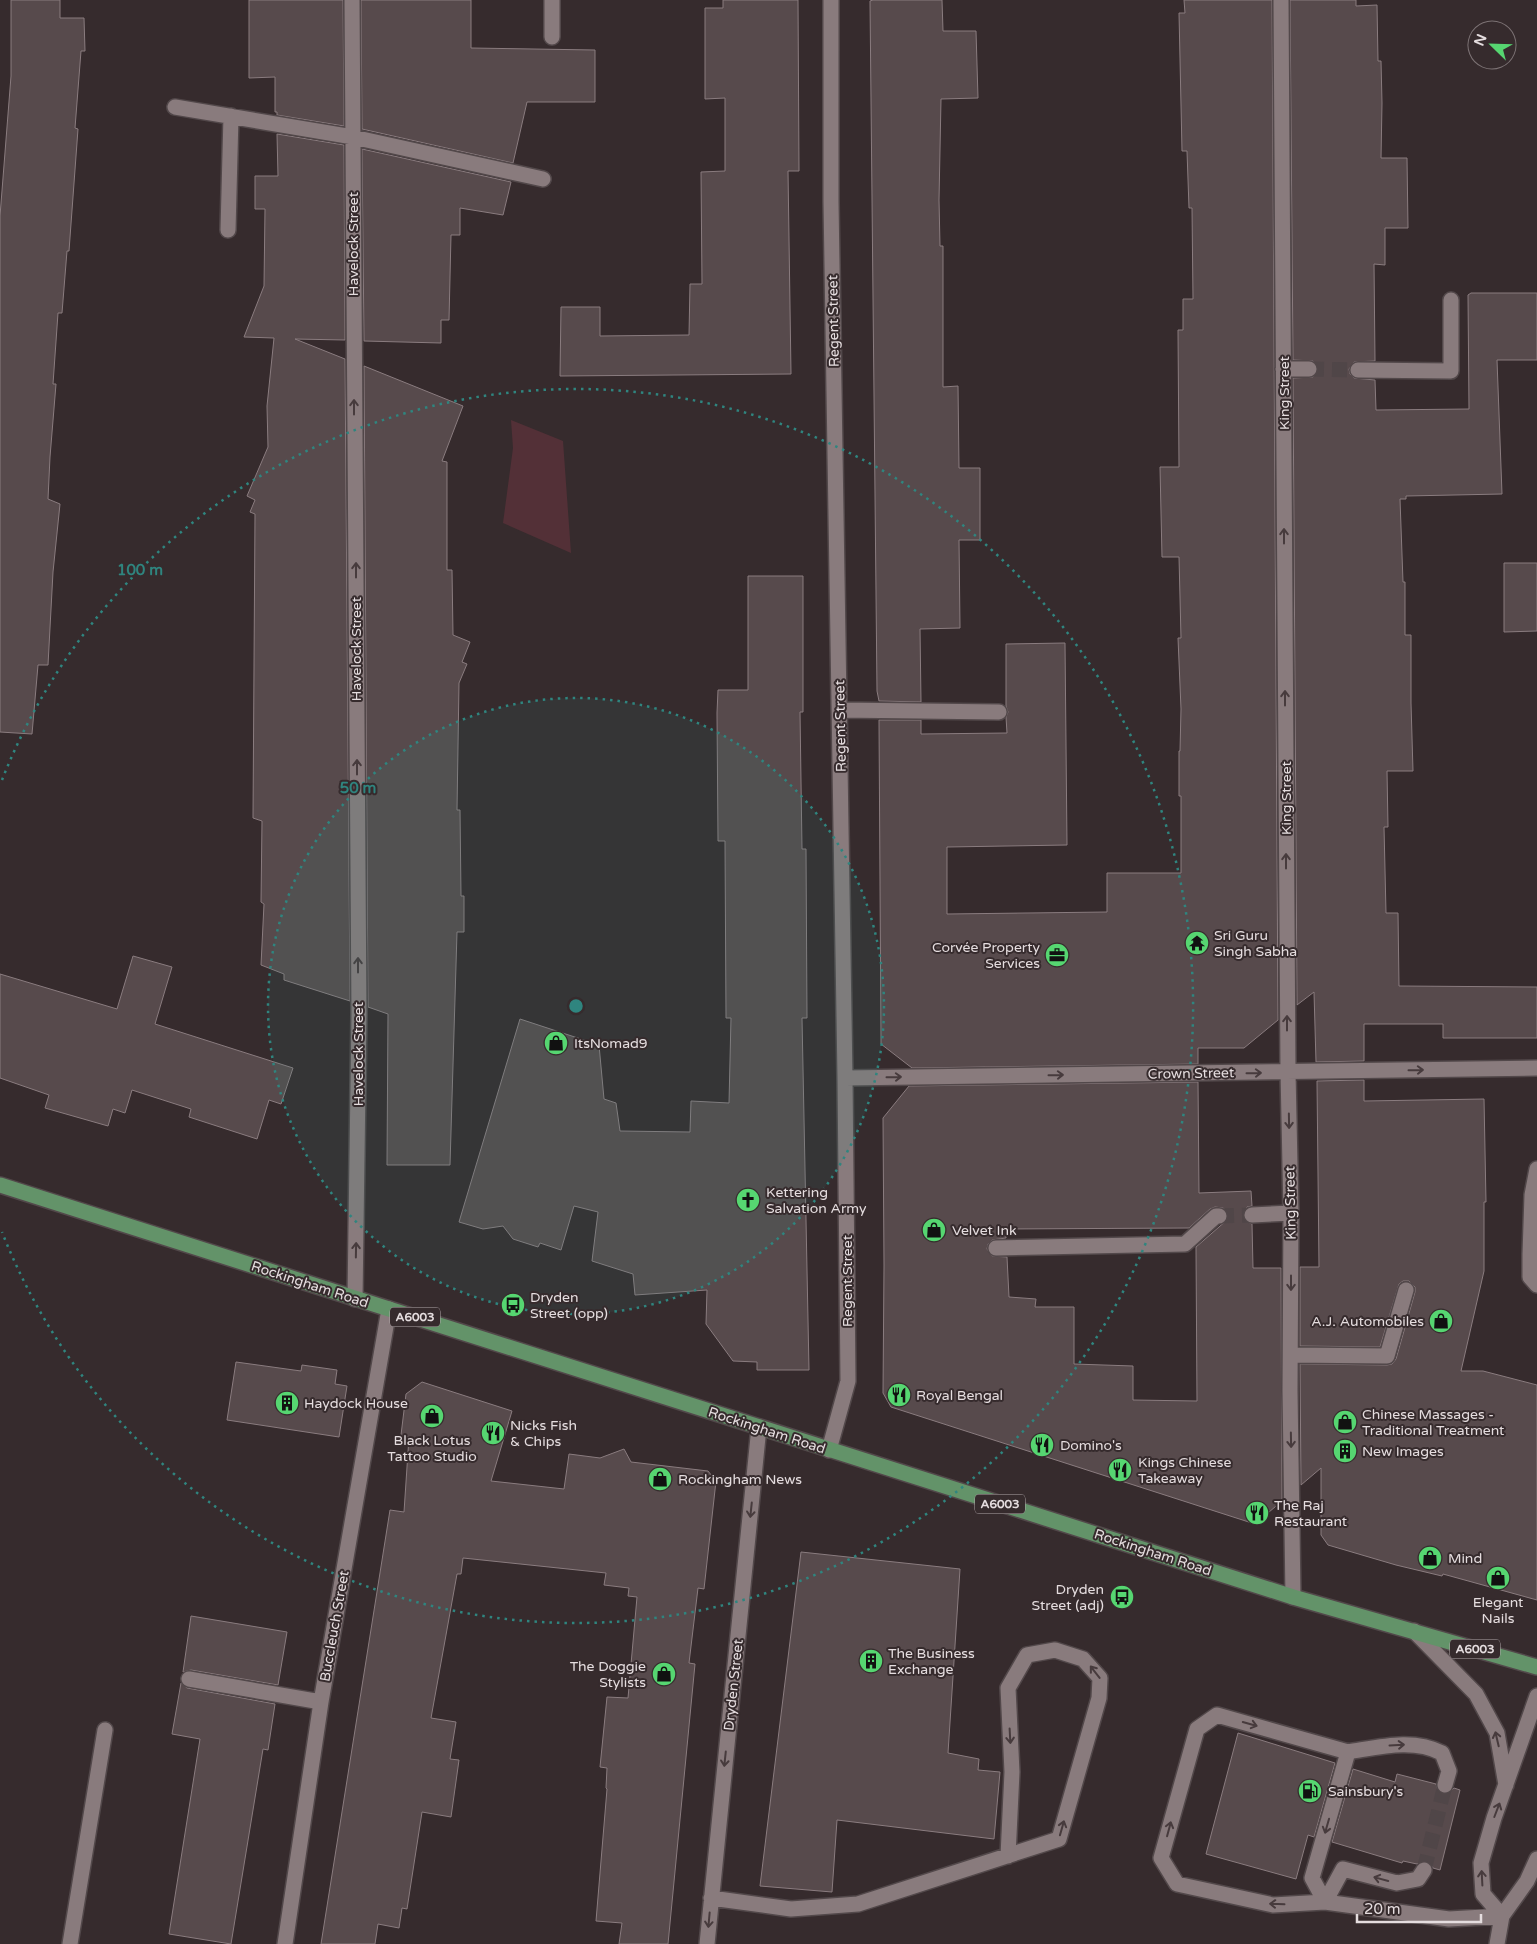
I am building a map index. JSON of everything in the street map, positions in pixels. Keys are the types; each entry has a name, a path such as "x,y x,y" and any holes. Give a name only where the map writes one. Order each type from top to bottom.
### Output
{"main road":[{"name":"Rockingham Road","path":"0,1185 1293,1597 1537,1667"}],"street":[{"name":"Havelock Street","path":"352,0 359,1004 356,1299"},
{"path":"552,0 552,37"},
{"name":"Regent Street","path":"829,1450 848,1381 840,710 831,202 831,0"},
{"name":"King Street","path":"1281,0 1293,1597"},
{"path":"175,106 353,137 544,179"},
{"path":"228,230 231,116"},
{"path":"1358,370 1451,371 1451,300"},
{"path":"1284,369 1309,369"},
{"path":"840,710 999,712"},
{"name":"Crown Street","path":"845,1078 1537,1068"},
{"path":"1537,1169 1532,1195 1530,1277 1537,1285"},
{"path":"1252,1215 1291,1213"},
{"path":"996,1248 1185,1244 1216,1216 1219,1216"},
{"path":"1291,1355 1387,1356 1406,1290"},
{"name":"Buccleuch Street","path":"285,1944 322,1702 389,1309"},
{"name":"Dryden Street","path":"707,1944 759,1427"},
{"path":"1414,1631 1476,1694 1497,1734 1506,1787"},
{"path":"711,1898 791,1909 858,1904 1008,1856 1059,1839 1099,1698 1100,1678 1084,1659 1055,1650 1027,1655 1008,1688 1012,1772 1008,1856"},
{"path":"189,1679 322,1702"},
{"path":"1502,1916 1483,1894 1481,1863 1494,1818 1537,1696"},
{"path":"1446,1785 1449,1771 1442,1753 1430,1746 1397,1744 1348,1752 1217,1715 1197,1729 1161,1858 1177,1884 1273,1905 1325,1902 1449,1919 1502,1916"},
{"path":"70,1944 104,1730"},
{"path":"1325,1902 1312,1878 1348,1752"},
{"path":"1497,1944 1502,1916 1527,1881 1537,1859"},
{"path":"1325,1902 1343,1869 1397,1883 1418,1878 1424,1870"}],"shaded area":[{"path":"511,420 563,441 571,553 503,523 513,448"}],"building":[{"path":"11,0 60,0 60,18 84,18 85,51 81,51 75,128 78,129 69,251 67,251 62,313 58,313 53,384 56,384 48,499 60,504 53,572 48,665 38,665 32,734 0,732 0,216 11,76"},
{"path":"249,0 343,0 344,126 277,115 277,112 275,112 275,77 249,78"},
{"path":"361,0 471,0 471,48 595,50 595,102 527,102 513,163 362,129"},
{"path":"723,0 798,0 799,171 788,171 791,374 560,376 561,307 600,307 600,336 689,335 690,284 702,284 701,172 725,171 725,98 705,99 705,8 723,8"},
{"path":"942,0 943,31 976,31 978,98 941,99 939,200 940,246 943,246 943,387 958,386 959,468 980,468 980,540 959,540 960,628 920,629 921,702 879,701 877,691 870,1"},
{"path":"1184,0 1272,0 1278,1020 1244,1048 1198,1048 1198,1064 912,1068 881,1044 879,720 921,720 921,734 1007,733 1006,644 1065,643 1067,845 947,847 947,914 1107,912 1107,873 1181,873 1179,751 1181,709 1178,638 1181,638 1179,557 1162,557 1160,467 1179,467 1178,330 1183,330 1183,299 1193,299 1192,208 1189,208 1187,151 1182,151 1179,13 1185,13"},
{"path":"1290,0 1356,0 1356,6 1377,5 1378,61 1381,61 1381,158 1407,158 1408,228 1385,228 1385,265 1374,264 1375,361 1354,362 1349,369 1350,374 1354,378 1375,380 1376,410 1469,409 1468,295 1471,293 1537,293 1537,360 1497,360 1502,494 1406,496 1406,499 1400,499 1403,582 1405,582 1405,635 1411,635 1413,771 1387,771 1388,827 1384,827 1386,913 1398,913 1399,986 1537,987 1537,1038 1443,1038 1443,1024 1364,1024 1364,1061 1316,1062 1314,992 1297,1005 1293,378 1313,377 1318,369 1313,361 1293,360"},
{"path":"277,134 344,145 345,340 295,339 345,359 350,1001 284,980 284,974 261,965 264,904 261,902 262,821 253,818 255,514 250,512 255,500 247,496 268,447 267,406 274,338 244,337 264,286 265,209 255,209 255,176 278,176"},
{"path":"362,149 511,182 503,215 460,208 460,235 451,235 449,320 441,320 441,343 364,341"},
{"path":"364,366 463,406 442,461 447,462 447,570 452,570 453,635 470,642 462,662 467,664 459,683 457,810 460,810 461,896 464,896 464,932 457,932 450,1165 387,1165 388,1014 368,1007"},
{"path":"1504,563 1537,563 1537,631 1504,632"},
{"path":"748,576 803,576 803,712 800,712 802,849 806,849 807,1018 802,1018 809,1370 757,1370 757,1362 733,1361 706,1324 707,1290 635,1295 633,1274 592,1261 598,1212 574,1206 561,1250 540,1243 538,1247 513,1239 503,1226 483,1229 459,1222 520,1019 599,1045 604,1099 616,1103 620,1131 690,1132 691,1101 729,1103 731,1018 726,1018 725,841 718,841 717,713 718,690 748,690"},
{"path":"133,956 172,967 155,1024 293,1068 281,1104 269,1100 257,1139 189,1117 191,1109 132,1090 125,1113 113,1109 108,1126 45,1108 49,1095 0,1078 0,974 117,1009"},
{"path":"1364,1080 1364,1101 1484,1099 1486,1202 1484,1202 1484,1271 1461,1371 1483,1371 1537,1385 1537,1600 1443,1574 1442,1576 1396,1565 1328,1545 1321,1535 1321,1468 1301,1485 1300,1364 1392,1364 1396,1359 1415,1292 1415,1287 1409,1281 1403,1281 1399,1284 1380,1347 1300,1346 1300,1267 1319,1267 1317,1081"},
{"path":"1198,1082 1199,1193 1251,1191 1252,1206 1247,1207 1243,1215 1244,1220 1252,1224 1253,1268 1281,1268 1282,1501 1255,1524 891,1407 883,1393 883,1118 909,1086","holes":["1215,1207 1223,1208 1227,1211 1227,1220 1196,1247 1197,1401 1133,1400 1133,1366 1074,1364 1074,1307 1035,1307 1036,1299 1009,1297 1007,1257 992,1256 987,1249 988,1244 992,1240 1006,1238 1006,1229 1189,1228 1210,1209"]},
{"name":"Haydock House","path":"236,1362 301,1371 302,1365 337,1370 335,1384 347,1386 339,1437 227,1420"},
{"path":"422,1382 512,1411 491,1481 564,1489 569,1454 600,1458 624,1449 631,1462 708,1471 716,1481 704,1589 698,1588 689,1663 695,1664 668,1944 619,1944 622,1923 596,1921 607,1789 607,1768 600,1767 607,1697 628,1698 637,1597 628,1596 629,1588 604,1585 606,1573 463,1558 461,1574 457,1574 431,1718 456,1722 450,1759 459,1760 451,1817 422,1812 407,1909 402,1908 399,1928 378,1924 375,1944 321,1944 390,1510 404,1512 409,1437 401,1435 406,1394"},
{"name":"The Business Exchange","path":"801,1552 960,1569 948,1753 979,1759 978,1770 1000,1772 994,1839 837,1820 832,1892 760,1886"},
{"path":"191,1616 287,1632 278,1685 191,1670 183,1672"},
{"path":"181,1683 187,1688 275,1704 268,1750 263,1749 231,1944 169,1934 200,1739 172,1734"},
{"path":"1238,1733 1335,1763 1314,1837 1308,1835 1296,1879 1206,1854"},
{"path":"1353,1769 1395,1782 1397,1774 1436,1784 1438,1791 1443,1794 1448,1794 1454,1788 1460,1790 1440,1870 1433,1868 1430,1863 1425,1861 1417,1864 1403,1861 1402,1863 1332,1842"}],"tunnel":[{"path":"1309,369 1358,370"},
{"path":"1219,1216 1252,1215"},
{"path":"1424,1870 1445,1785"}],"place":[{"name":"Sri Guru Singh Sabha","path":"1197,943"},
{"name":"Corvée Property Services","path":"1057,955"},
{"name":"ItsNomad9","path":"556,1043"},
{"name":"Kettering Salvation Army","path":"748,1200"},
{"name":"Velvet Ink","path":"934,1230"},
{"name":"Dryden Street (opp)","path":"513,1305"},
{"name":"A.J. Automobiles","path":"1441,1321"},
{"name":"Royal Bengal","path":"899,1395"},
{"name":"Haydock House","path":"287,1403"},
{"name":"Black Lotus Tattoo Studio","path":"432,1416"},
{"name":"Chinese Massages - Traditional Treatment","path":"1345,1422"},
{"name":"Nicks Fish & Chips","path":"493,1433"},
{"name":"Domino's","path":"1042,1445"},
{"name":"New Images","path":"1345,1451"},
{"name":"Kings Chinese Takeaway","path":"1120,1470"},
{"name":"Rockingham News","path":"660,1479"},
{"name":"The Raj Restaurant","path":"1257,1513"},
{"name":"Mind","path":"1430,1558"},
{"name":"Elegant Nails","path":"1498,1578"},
{"name":"Dryden Street (adj)","path":"1122,1597"},
{"name":"The Business Exchange","path":"871,1661"},
{"name":"The Doggie Stylists","path":"664,1674"},
{"name":"Sainsbury's","path":"1310,1791"}]}
